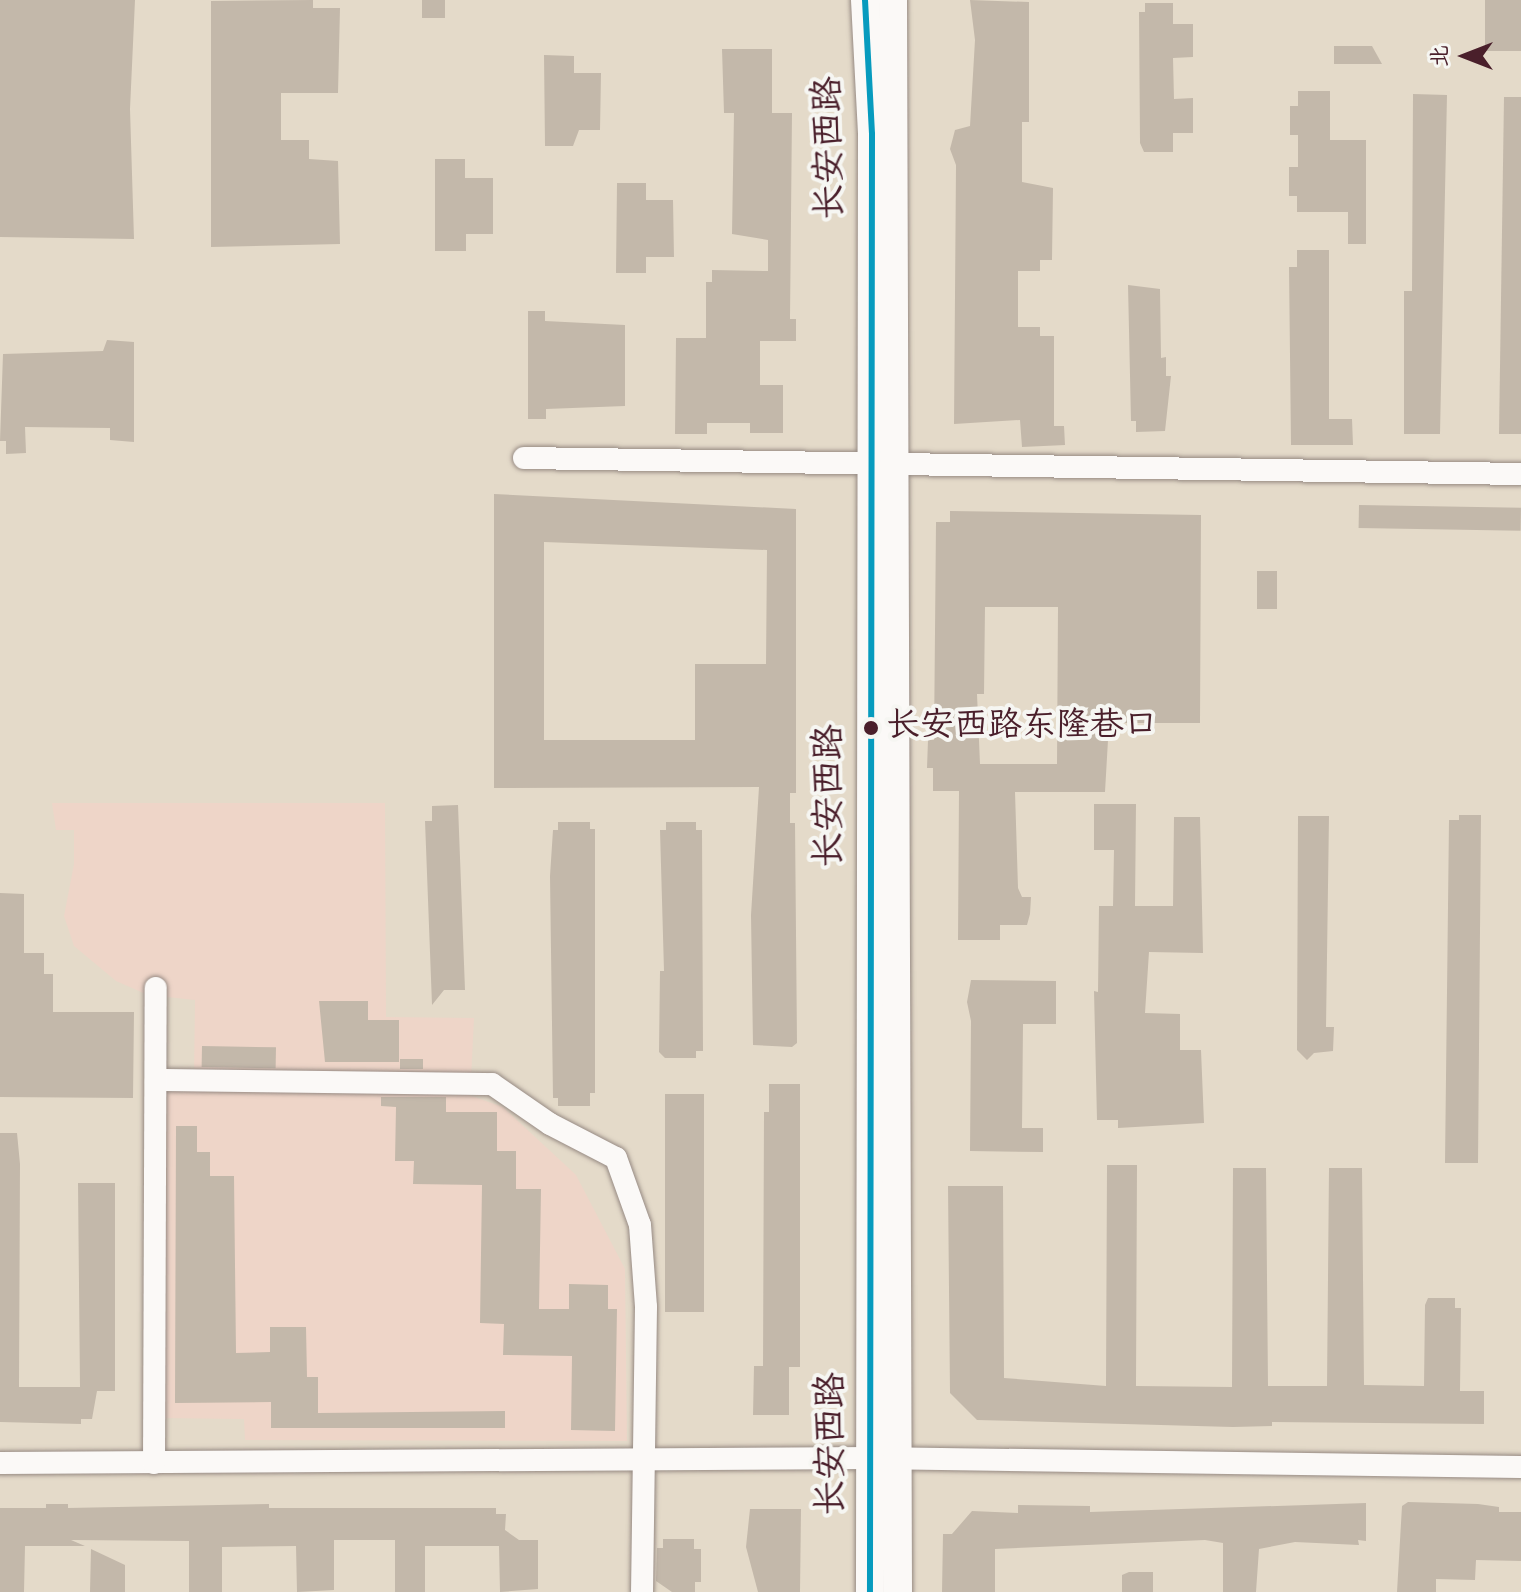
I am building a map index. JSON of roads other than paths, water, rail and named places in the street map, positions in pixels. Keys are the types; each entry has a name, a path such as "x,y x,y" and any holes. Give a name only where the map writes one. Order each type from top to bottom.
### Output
{"main road":[{"name":"长安西路","path":"865,0 872,134 881,467 885,1460 898,1592"},
{"name":"长安西路","path":"881,467 893,0"},
{"name":"长安西路","path":"870,1592 885,1460"}],"street":[{"path":"524,458 881,467 1521,474"},
{"path":"154,1463 156,988"},
{"path":"156,1080 492,1084 550,1124 616,1158 640,1225 646,1307 640,1463 642,1592"},
{"path":"0,1463 885,1460 1521,1467"}],"place":[{"name":"长安西路东隆巷口","path":"871,728"}]}
